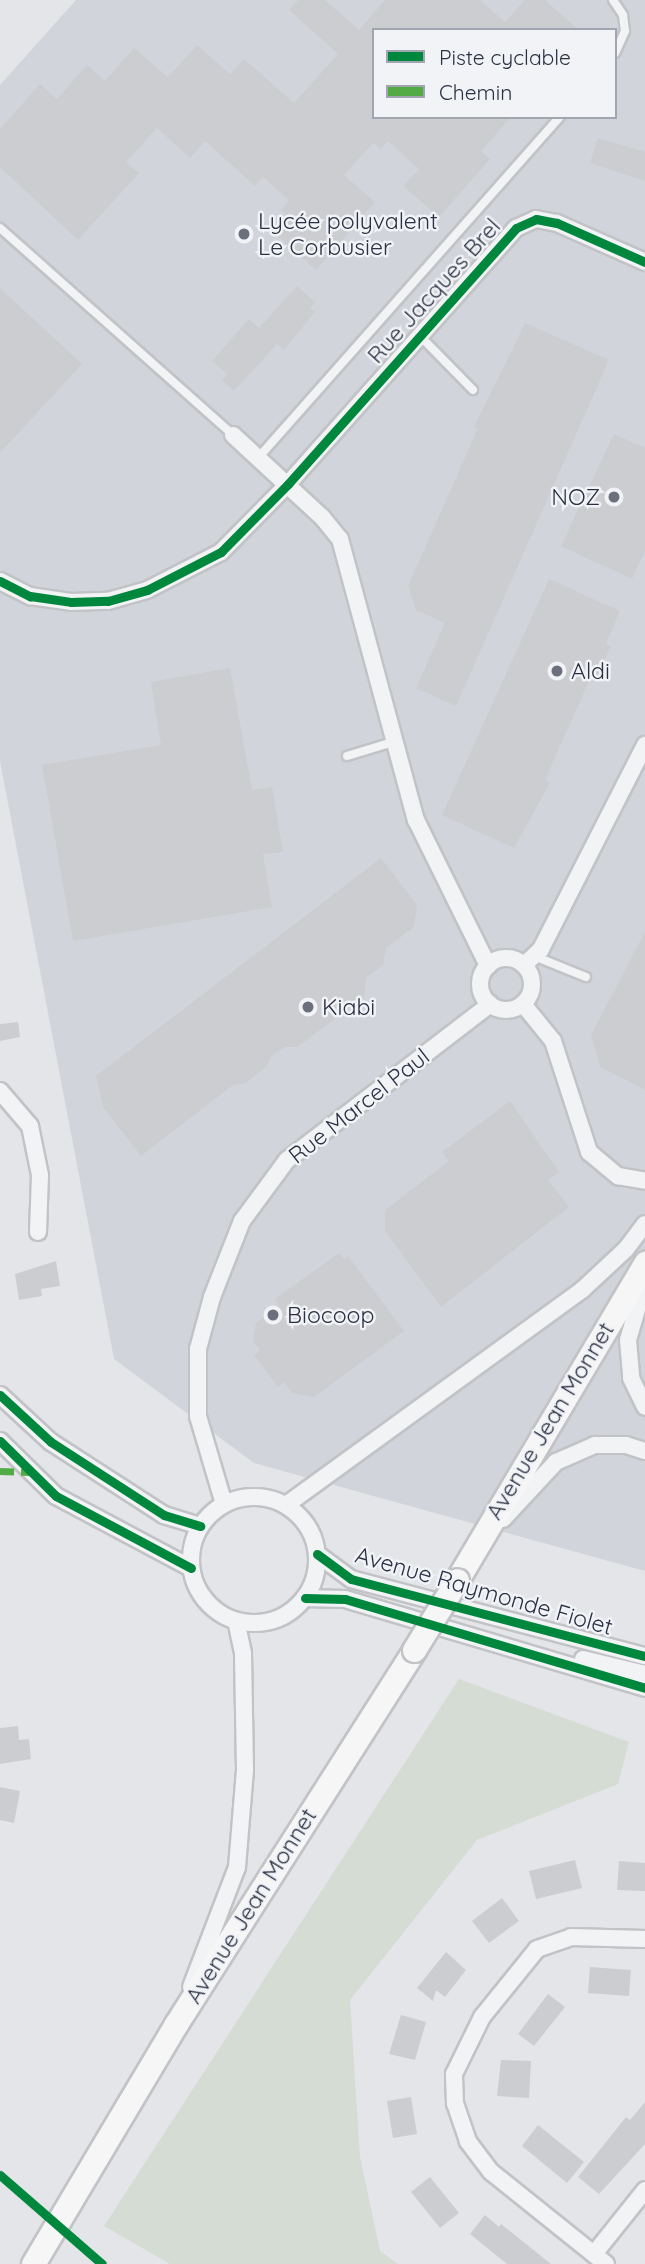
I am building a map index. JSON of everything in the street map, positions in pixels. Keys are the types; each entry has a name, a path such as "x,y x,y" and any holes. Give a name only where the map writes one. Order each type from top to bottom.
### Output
{"main road":[{"name":"Avenue Jean Monnet","path":"33,2264 176,2024 457,1580 645,1263"}],"street":[{"name":"Rue Jacques Brel","path":"0,581 30,596 71,603 108,601 147,590 221,552 288,484 516,228 536,219 557,223 645,262"},
{"path":"233,435 288,484 340,540 416,820 488,966"},
{"path":"523,1004 532,980 529,960 572,893 645,745"},
{"path":"523,1004 506,1010 490,1004 480,985 488,966 502,958 529,960"},
{"name":"Rue Marcel Paul","path":"223,1504 198,1416 198,1349 212,1297 242,1221 287,1160 490,1004"},
{"path":"523,1004 553,1041 589,1152 618,1175 645,1181"},
{"path":"0,1091 30,1126 40,1175 38,1232"},
{"path":"286,1505 582,1290 626,1249 645,1224"},
{"path":"645,1282 628,1340 631,1378 645,1407"},
{"path":"0,1395 63,1449 164,1515 201,1526"},
{"path":"0,1441 56,1496 191,1568"},
{"path":"457,1580 522,1495 556,1462 595,1445 626,1445 645,1451"},
{"path":"254,1496 286,1505 307,1525 317,1554 315,1577 305,1598 275,1620 236,1621 206,1601 191,1568 194,1539 201,1526 223,1504 254,1496"},
{"name":"Avenue Raymonde Fiolet","path":"317,1554 351,1578 645,1656"},
{"name":"Avenue Raymonde Fiolet","path":"305,1598 345,1599 645,1688"},
{"path":"176,2024 237,1867 245,1769 243,1653 236,1621"},
{"path":"515,1650 559,1653 645,1674"},
{"path":"645,1939 570,1937 537,1949 482,2017 454,2074 455,2104 468,2141 491,2172 600,2259 645,2190"}],"lane":[{"path":"613,0 623,16 625,31 617,49"},
{"path":"258,458 558,119"},
{"path":"0,228 233,435"},
{"path":"419,335 473,390"},
{"path":"347,756 393,742"},
{"path":"529,960 586,978"}],"shaded area":[{"path":"76,0 645,0 645,1571 254,1463 114,1359 0,761 0,85"},
{"path":"459,1679 629,1742 618,1784 477,1840 350,2000 360,2157 380,2251 398,2264 170,2264 104,2226"}],"building":[{"path":"298,0 325,0 359,30 385,0 480,0 505,22 525,0 545,0 577,28 372,28 372,119 509,119 481,151 490,159 439,217 403,186 419,169 388,141 381,149 373,143 344,175 375,202 316,270 273,232 288,216 281,210 289,200 263,177 255,186 205,141 190,158 157,128 126,162 139,173 78,240 0,167 0,129 40,84 57,99 87,65 105,81 134,48 168,77 197,45 230,74 244,59 294,103 338,54 289,10"},
{"path":"598,138 645,152 645,181 590,163"},
{"path":"297,286 315,302 310,308 315,312 284,350 277,344 234,391 222,380 227,374 212,361 249,319 259,328"},
{"path":"0,288 82,364 0,453"},
{"path":"525,323 609,360 456,706 416,688 445,623 416,610 408,586 478,428 474,427"},
{"name":"NOZ","path":"614,434 645,448 645,551 632,579 561,546"},
{"path":"549,579 620,611 606,644 611,646 595,681 590,679 545,780 550,783 514,848 442,815"},
{"path":"230,668 252,790 272,787 283,852 263,854 272,907 73,941 42,765 161,745 151,682"},
{"path":"381,858 417,905 414,927 386,948 383,965 366,978 364,997 297,1047 285,1047 272,1055 266,1067 246,1083 233,1085 141,1156 103,1107 96,1076"},
{"path":"645,932 645,1090 600,1067 591,1035"},
{"path":"18,1022 20,1037 0,1041 0,1024"},
{"path":"510,1101 559,1172 548,1180 569,1207 441,1307 385,1231 385,1210 449,1161 442,1152"},
{"path":"339,1253 344,1259 348,1256 404,1331 314,1397 292,1393 284,1382 278,1387 254,1355 260,1350 253,1341 256,1323 279,1306 275,1299"},
{"path":"56,1261 60,1286 41,1289 42,1296 19,1300 15,1274"},
{"path":"18,1726 19,1740 29,1739 31,1759 0,1764 0,1728"},
{"path":"0,1787 20,1791 14,1823 0,1820"},
{"path":"575,1860 582,1888 536,1899 529,1871"},
{"path":"619,1861 645,1863 645,1891 617,1890"},
{"path":"502,1898 519,1921 489,1943 472,1921"},
{"path":"446,1952 466,1970 445,1997 436,1990 433,2001 417,1988"},
{"path":"590,1967 631,1970 629,1996 588,1993"},
{"path":"548,1994 565,2007 534,2046 518,2034"},
{"path":"401,2015 426,2022 415,2060 389,2054"},
{"path":"501,2060 531,2061 529,2098 497,2096"},
{"path":"411,2097 417,2134 393,2138 387,2101"},
{"path":"645,2102 645,2144 599,2194 578,2177 626,2117 630,2120"},
{"path":"538,2125 584,2162 567,2183 522,2146"},
{"path":"430,2177 459,2213 440,2228 411,2192"},
{"path":"485,2215 499,2227 501,2224 551,2264 507,2264 470,2234"}],"marked path":[{"path":"0,1471 29,1472"}],"cycle path":[{"path":"0,581 30,596 71,602 108,601 147,590 221,552 288,484 516,228 536,219 557,223 645,262"},
{"path":"0,1395 51,1442 164,1515 200,1526"},
{"path":"0,1441 56,1496 191,1568"},
{"path":"317,1554 351,1579 645,1656"},
{"path":"305,1598 345,1599 645,1688"},
{"path":"0,2175 102,2264"}],"place":[{"name":"Lycée polyvalent Le Corbusier","path":"244,234"},
{"name":"NOZ","path":"614,497"},
{"name":"Aldi","path":"557,671"},
{"name":"Kiabi","path":"308,1007"},
{"name":"Biocoop","path":"273,1315"}]}
